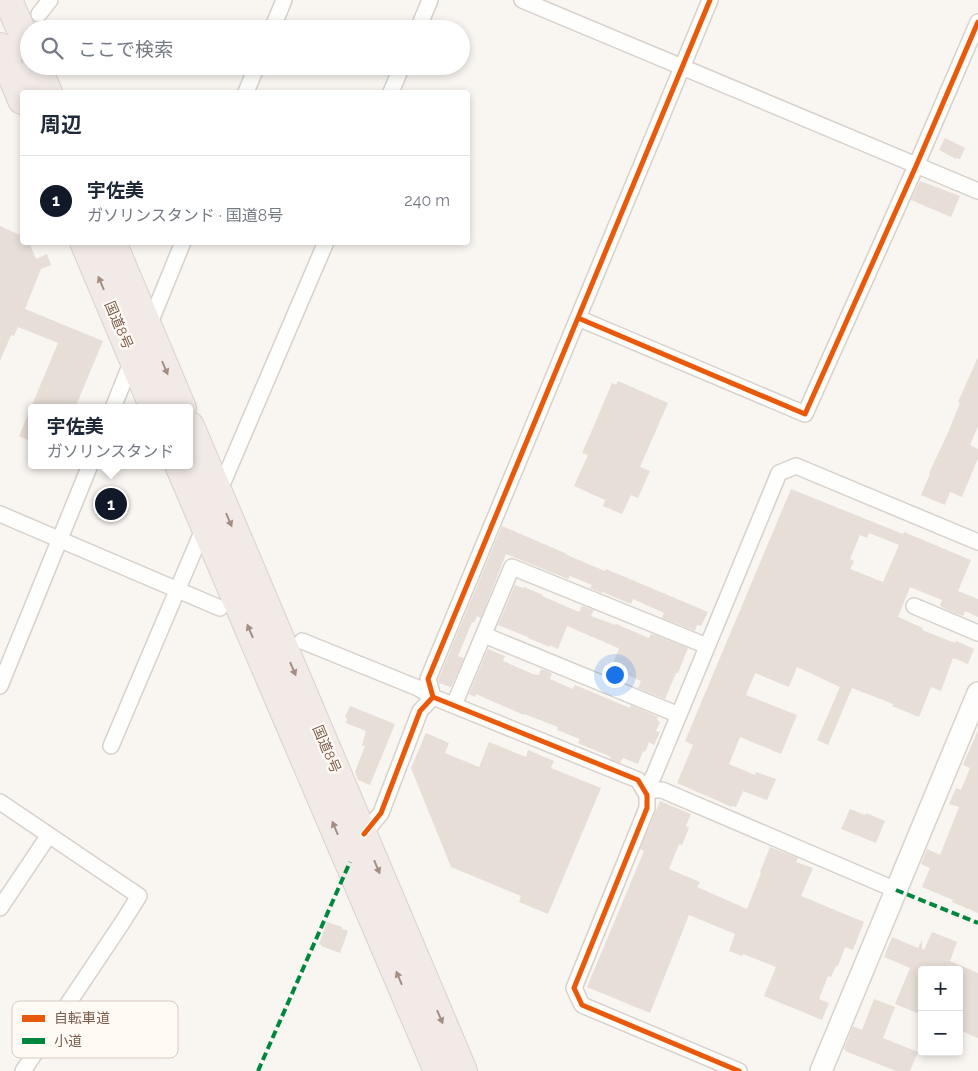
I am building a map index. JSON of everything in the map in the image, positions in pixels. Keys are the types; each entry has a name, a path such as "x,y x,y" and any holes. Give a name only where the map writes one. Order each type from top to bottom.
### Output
{"highway":[{"path":"8,0 20,27"},
{"path":"0,47 20,95"},
{"path":"40,75 47,90"},
{"name":"国道8号","path":"85,245 152,404"},
{"name":"国道8号","path":"113,245 180,404"},
{"name":"国道8号","path":"193,433 463,1071"},
{"name":"国道8号","path":"181,469 438,1071"}],"street":[{"path":"39,14 50,0"},
{"path":"276,20 284,0"},
{"path":"422,20 430,0"},
{"path":"522,0 978,191"},
{"path":"434,696 428,679 710,0"},
{"path":"578,318 805,414 978,22"},
{"path":"247,90 253,75"},
{"path":"392,90 398,75"},
{"path":"148,328 182,245"},
{"path":"218,494 325,245"},
{"path":"115,404 133,358"},
{"path":"644,790 654,775 779,473 796,466 978,542"},
{"path":"0,686 88,469"},
{"path":"0,514 220,608"},
{"path":"111,746 205,525"},
{"path":"454,705 512,567 707,646"},
{"path":"914,606 978,633"},
{"path":"484,635 678,715"},
{"path":"302,641 638,780 648,794 646,808 574,988 582,1004 739,1071"},
{"path":"821,1071 978,693"},
{"path":"364,834 381,813 420,711 434,696"},
{"path":"644,790 662,790 896,890"},
{"path":"0,802 139,896 70,1001"},
{"path":"0,908 49,835"},
{"path":"23,1071 32,1058"}],"building":[{"path":"945,138 965,148 960,159 956,159 939,150"},
{"path":"920,181 960,196 951,217 911,200"},
{"path":"0,226 20,235 20,245 30,245 36,259 47,254 51,265 41,269 25,309 103,341 77,404 32,404 58,343 18,327 14,336 11,335 0,361"},
{"path":"978,357 978,426 970,445 978,449 978,458 962,497 950,492 945,505 921,495"},
{"path":"618,381 668,403 640,467 650,471 638,498 631,495 622,514 603,506 605,500 574,486 588,455 582,453 612,383 616,385"},
{"path":"28,415 28,440 19,436"},
{"path":"791,489 971,560 958,591 978,599 978,617 965,611 963,616 952,612 940,606 942,600 910,587 898,617 923,628 922,630 974,649 968,664 953,658 941,691 931,687 919,717 892,706 893,704 852,688 828,745 817,740 840,687 797,667 789,687 755,673 746,695 797,715 781,754 740,737 729,764 755,775 756,772 776,779 767,800 743,791 736,807 732,807 677,783 693,745 685,741","holes":["869,533 899,545 883,582 850,569 854,561 850,559 860,535 867,538"]},
{"path":"502,526 605,571 606,569 708,612 701,626 697,625 695,631 662,618 664,613 633,599 631,604 590,588 592,585 570,576 568,579 506,554 481,618 477,616 474,623 472,622 458,656 464,658 451,687 439,683 438,680"},
{"path":"515,585 543,595 579,612 582,606 594,610 591,616 649,638 651,634 655,635 688,648 665,699 638,688 641,681 611,668 618,648 567,626 558,649 498,625"},
{"path":"488,649 505,656 503,661 533,674 539,675 541,669 552,673 550,679 573,689 575,685 630,708 631,705 658,717 657,720 660,722 656,731 660,732 654,745 649,742 638,764 623,758 620,763 610,759 611,757 578,743 580,739 557,730 558,727 524,715 476,694 475,697 469,694"},
{"path":"350,706 395,724 370,785 358,780 355,772 365,746 362,745 366,731 346,723 347,718 345,717"},
{"path":"978,730 978,913 922,887 930,868 921,864 927,849 940,855 959,807 949,804 956,788 961,790 970,768 963,765"},
{"path":"426,733 449,743 445,753 479,767 489,742 526,757 528,750 554,761 551,768 601,788 548,914 519,902 521,896 451,867 411,768"},
{"path":"660,801 691,814 686,826 689,828 682,845 679,844 669,869 700,882 697,887 747,909 770,847 798,858 796,862 813,868 801,896 864,922 853,950 845,947 838,966 836,966 831,977 828,976 819,999 829,1003 822,1020 764,996 776,967 743,954 742,956 729,951 735,934 689,915 650,1013 587,987 644,851 640,849"},
{"path":"850,809 885,821 876,843 841,829"},
{"path":"327,922 348,931 340,953 319,944"},
{"path":"932,932 957,942 950,961 962,966 918,966 918,1013 895,1004 910,968 884,957 892,937 918,948 922,940 922,949 924,950"},
{"path":"963,967 978,973 978,1038 963,1032"},
{"path":"874,999 895,1007 883,1038 918,1052 910,1071 896,1071 845,1051 844,1049 853,1026 862,1030"}],"marked path":[{"path":"258,1071 350,862"},
{"path":"896,890 978,923"}],"cycle path":[{"path":"433,697 428,679 710,0"},
{"path":"578,318 805,414 978,22"},
{"path":"364,834 381,813 420,711 433,697 638,780 647,795 647,808 574,988 582,1005 739,1071"}],"place":[{"name":"宇佐美","path":"111,504"}]}
